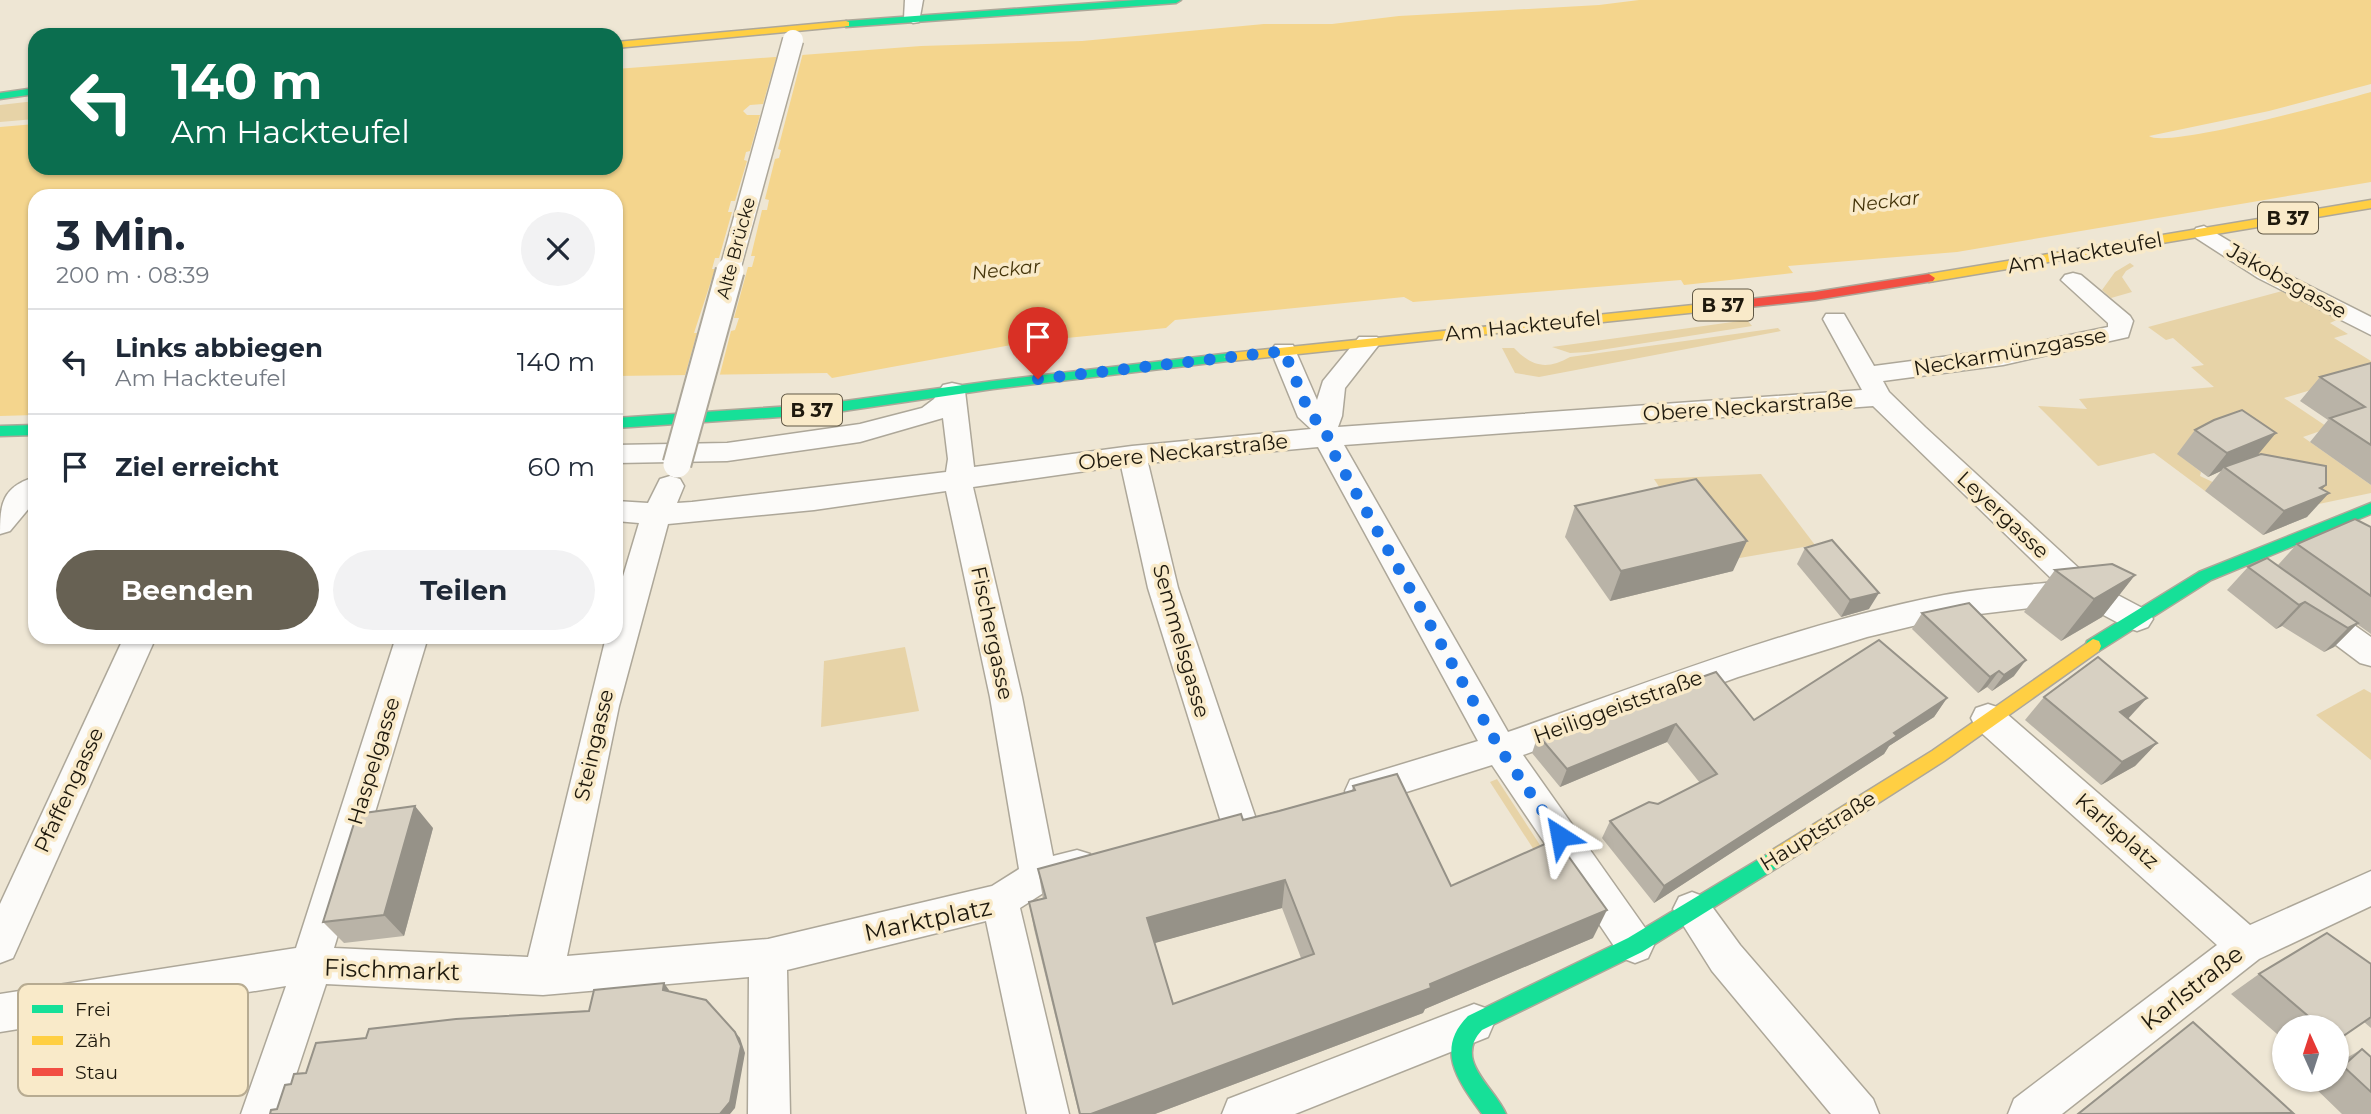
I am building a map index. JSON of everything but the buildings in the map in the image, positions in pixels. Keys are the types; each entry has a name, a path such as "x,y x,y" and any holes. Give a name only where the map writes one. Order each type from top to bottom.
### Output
{"main road":[{"path":"623,44 793,35 913,9 1176,0"},
{"path":"0,96 28,92"},
{"name":"Am Hackteufel","path":"623,423 823,409 1284,351 1815,296 2371,204"},
{"path":"0,431 28,430"},
{"name":"Hauptstraße","path":"1475,1023 1635,945 1938,755 1987,718 2205,576 2333,521 2371,508"},
{"path":"1475,1023 1461,1035 1458,1045 1462,1061 1495,1114"}],"street":[{"name":"Alte Brücke","path":"652,527 674,475 793,35"},
{"name":"Jakobsgasse","path":"2204,233 2266,273 2371,327"},
{"name":"Neckarmünzgasse","path":"1874,386 2119,332 2121,321 2073,280"},
{"name":"Leyergasse","path":"1835,319 1874,386 2084,591 2137,619"},
{"path":"1325,430 1332,387 1368,342"},
{"path":"1284,351 1311,417 1325,430 1500,749 1635,945"},
{"name":"Obere Neckarstraße","path":"623,514 652,527 1132,455 1325,430 1874,386"},
{"path":"623,454 740,451 860,433 930,414 943,405 952,391"},
{"name":"Fischergasse","path":"952,391 962,459 973,479 1006,697 1039,876"},
{"name":"Semmelsgasse","path":"1132,455 1171,614 1240,825"},
{"path":"0,524 28,491"},
{"path":"2333,521 2362,542"},
{"name":"Steingasse","path":"623,633 652,527"},
{"path":"2241,559 2371,654"},
{"name":"Heiliggeiststraße","path":"1328,800 1500,749 1730,667 1867,625 1946,606 2084,591"},
{"name":"Pfaffengasse","path":"0,945 137,644"},
{"name":"Haspelgasse","path":"315,954 410,644"},
{"name":"Steingasse","path":"543,977 603,706 620,644"},
{"name":"Karlsplatz","path":"1987,718 2246,946"},
{"path":"1000,901 1039,876 1106,859"},
{"name":"Karlstraße","path":"2029,1114 2246,946 2371,888"},
{"name":"Marktplatz","path":"543,977 768,957 1000,901 1048,1114"},
{"path":"1692,909 1726,958 1858,1114"},
{"path":"201,984 315,954"},
{"name":"Fischmarkt","path":"262,1114 315,954 543,977"},
{"path":"768,957 769,1114"},
{"path":"0,1013 18,1011"},
{"name":"Hauptstraße","path":"1243,1114 1475,1023"}],"shaded area":[{"path":"28,102 28,120 0,122 0,105"},
{"path":"2130,263 2134,266 2122,277 2132,292 2111,298 2102,290 2115,272"},
{"path":"2286,290 2341,318 2330,323 2348,334 2334,338 2371,361 2371,372 2284,398 2329,428 2303,437 2371,485 2371,493 2314,505 2178,454 2201,472 2200,476 2221,486 2205,491 2154,453 2098,466 2038,406 2087,409 2079,399 2214,387 2191,367 2204,365 2173,338 2166,340 2148,327"},
{"path":"1747,320 1752,326 1588,352 1570,353 1552,347"},
{"path":"1778,328 1781,331 1539,377 1515,373 1502,348 1514,348 1534,363 1547,365 1570,357"},
{"path":"1761,474 1815,545 1728,560 1671,505 1654,479"},
{"path":"905,647 919,711 821,727 824,661"},
{"path":"2364,689 2371,693 2371,760 2316,715"},
{"path":"1497,779 1553,865 1545,867 1490,782"}],"water":[{"name":"Neckar","path":"1639,0 2371,0 2371,84 2269,111 2149,136 2187,136 2219,130 2371,92 2371,182 1957,252 1788,266 1793,273 1684,285 1681,280 1413,302 1404,297 1175,320 1166,328 1027,342 832,378 827,373 623,376 623,189 28,189 28,415 0,416 0,127 28,125 28,175 623,175 623,68 921,46 1082,41 1264,24 1332,24 1399,16 1599,5"}],"pier":[{"path":"803,53 778,149 781,150 779,158 775,159 765,199 769,200 767,210 762,210 751,256 755,256 752,267 748,267 734,318 739,318 735,330 731,331 719,378 684,379 697,333 694,333 715,269 712,269 715,258 719,258 732,212 728,212 731,201 735,201 747,161 744,160 746,152 750,151 760,115 747,115 743,111 750,105 763,104 777,55"}],"traffic: fast":[{"path":"846,24 1176,0"},
{"path":"0,96 28,92"},
{"path":"623,423 823,409 993,385 1231,357"},
{"path":"0,431 28,430"},
{"path":"2093,646 2205,576 2371,508"},
{"path":"1495,1114 1472,1081 1461,1056 1465,1033 1475,1023 1635,945 1776,858"}],"traffic: slow":[{"path":"623,44 846,24"},
{"path":"1929,278 2371,204"},
{"path":"1231,357 1703,308"},
{"path":"1776,858 1938,756 2093,646"}],"traffic: jam":[{"path":"1703,308 1815,296 1929,278"}],"route":[{"path":"1038,379 1284,351 1311,417 1323,424 1333,452 1500,749 1560,836"}]}
